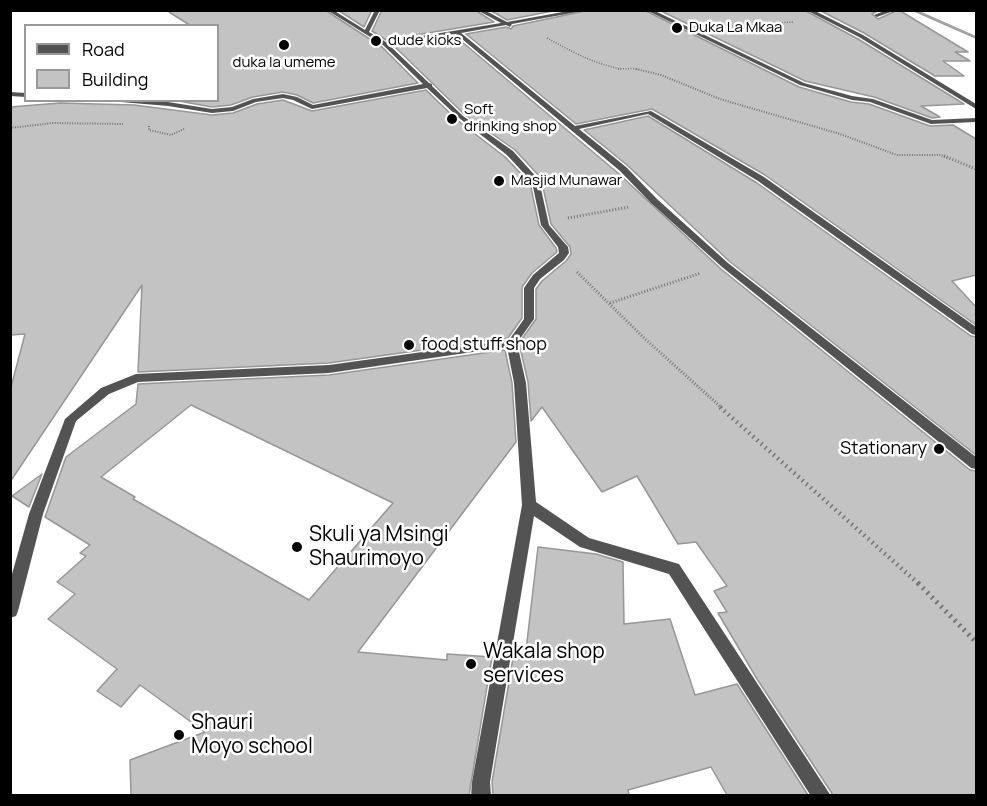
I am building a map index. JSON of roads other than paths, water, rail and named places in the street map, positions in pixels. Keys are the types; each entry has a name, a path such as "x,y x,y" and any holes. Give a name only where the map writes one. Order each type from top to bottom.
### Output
{"street":[{"path":"10,611 36,514 71,419 105,391 136,378 329,369 512,343 529,319 529,288 536,277 561,258 563,247 545,225 537,182 510,153 438,97 430,85 385,44 329,10"},
{"path":"366,33 378,10"},
{"path":"479,10 510,25"},
{"path":"385,44 510,25 586,10"},
{"path":"648,10 802,84 852,98 871,100 931,122 976,120"},
{"path":"808,10 879,47 976,107"},
{"path":"877,15 894,10"},
{"path":"458,33 623,169 654,201 725,265 976,464"},
{"path":"134,102 221,111 255,100 283,96 295,98 312,107 430,85"},
{"path":"573,128 649,112 761,179 976,332"},
{"path":"481,795 481,782 529,506 520,383 512,343"},
{"path":"529,506 585,543 674,569 822,795"}],"waterway":[{"path":"912,10 976,38"}],"place":[{"name":"Duka La Mkaa","path":"677,28"},
{"name":"dude kioks","path":"376,41"},
{"name":"duka la umeme","path":"284,45"},
{"name":"Soft drinking shop","path":"452,119"},
{"name":"Masjid Munawar","path":"499,181"},
{"name":"food stuff shop","path":"409,345"},
{"name":"Stationary","path":"939,449"},
{"name":"Skuli ya Msingi Shaurimoyo","path":"297,547"},
{"name":"Wakala shop services","path":"471,664"},
{"name":"Shauri Moyo school","path":"179,735"}]}
